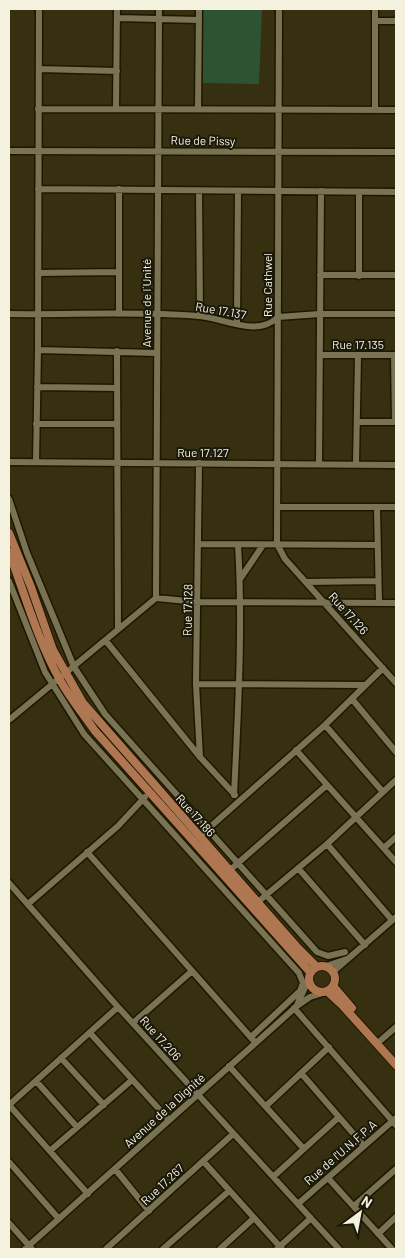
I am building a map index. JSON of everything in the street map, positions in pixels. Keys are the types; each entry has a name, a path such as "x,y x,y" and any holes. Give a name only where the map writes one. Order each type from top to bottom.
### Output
{"main road":[{"path":"9,533 31,587 62,676"},
{"path":"9,552 40,635 95,731 310,972"},
{"name":"Rue 17.186","path":"62,676 98,721 259,901 296,946 316,966"},
{"path":"328,990 336,978 334,971 326,966 316,966 310,972 308,981 328,990 381,1040 396,1058"},
{"path":"328,990 396,1065"}],"street":[{"path":"36,462 38,387 39,9"},
{"path":"116,108 117,9"},
{"name":"Avenue de l´Unité","path":"156,598 159,9"},
{"path":"198,109 199,9"},
{"name":"Rue Cathwel","path":"279,9 277,544 285,559"},
{"path":"375,9 375,110"},
{"path":"118,18 199,20"},
{"path":"375,21 396,21"},
{"path":"39,69 117,70"},
{"path":"38,109 396,110"},
{"name":"Rue de Pissy","path":"9,151 396,152"},
{"path":"38,189 396,192"},
{"path":"119,190 119,314"},
{"path":"199,191 200,316"},
{"path":"319,464 321,191"},
{"path":"237,323 238,192"},
{"path":"358,276 359,192"},
{"path":"38,273 118,272"},
{"path":"320,275 396,275"},
{"name":"Rue 17.137","path":"9,314 200,316 260,328 271,324 278,317 320,314 396,314"},
{"path":"38,350 157,353"},
{"path":"117,351 118,628"},
{"name":"Rue 17.135","path":"320,355 395,355"},
{"path":"356,464 358,355"},
{"path":"357,422 395,422 395,355"},
{"path":"38,387 116,388"},
{"path":"36,424 117,424"},
{"name":"Rue 17.127","path":"9,462 396,465"},
{"name":"Rue 17.128","path":"199,463 196,684 200,757"},
{"path":"9,499 27,553 74,667 105,714 317,952 328,956 345,952"},
{"path":"277,507 396,507"},
{"path":"377,508 379,603"},
{"path":"199,544 377,545"},
{"path":"234,794 239,685 240,578 238,545"},
{"path":"240,578 262,545"},
{"name":"Rue 17.126","path":"285,559 396,683"},
{"path":"9,581 52,685 84,734 299,973 302,983 300,991 253,1040 87,852"},
{"path":"306,582 378,581"},
{"path":"9,720 156,598 198,602 396,603"},
{"path":"106,641 200,757 239,801"},
{"path":"200,836 324,725 383,668"},
{"path":"196,684 364,685"},
{"path":"352,699 396,752"},
{"path":"324,725 383,792"},
{"path":"296,750 385,847 396,862"},
{"path":"259,901 327,844 396,780"},
{"path":"230,870 327,785"},
{"path":"28,904 118,826 150,792"},
{"path":"385,847 396,837"},
{"path":"327,844 394,919 334,971"},
{"path":"298,868 365,945"},
{"name":"Rue 17.206","path":"9,883 118,1007 339,1249"},
{"path":"326,966 350,958"},
{"path":"133,1023 192,971"},
{"path":"308,981 295,1007 395,1121"},
{"name":"Avenue de la Dignité","path":"28,1248 198,1095 253,1040 310,997 328,990"},
{"path":"88,1194 51,1150 9,1105 118,1007"},
{"path":"381,1040 396,1027"},
{"path":"90,1033 169,1120"},
{"path":"266,1106 329,1048"},
{"path":"62,1058 104,1105"},
{"path":"229,1066 304,1149"},
{"path":"301,1073 364,1146"},
{"path":"51,1150 132,1080"},
{"path":"36,1081 77,1127"},
{"path":"274,1176 339,1117"},
{"name":"Rue de l'U.N.F.P.A","path":"299,1203 395,1121"},
{"name":"Rue 17.267","path":"106,1249 233,1134"},
{"path":"203,1161 280,1248 311,1218"},
{"path":"9,1162 60,1219"},
{"path":"115,1169 149,1211"},
{"path":"354,1206 396,1169"},
{"path":"328,1178 392,1249"},
{"path":"166,1248 229,1191"},
{"path":"378,1234 396,1217"},
{"path":"220,1249 254,1218"},
{"path":"9,1224 28,1248"}],"green space":[{"path":"202,9 262,9 259,84 203,83"}]}
